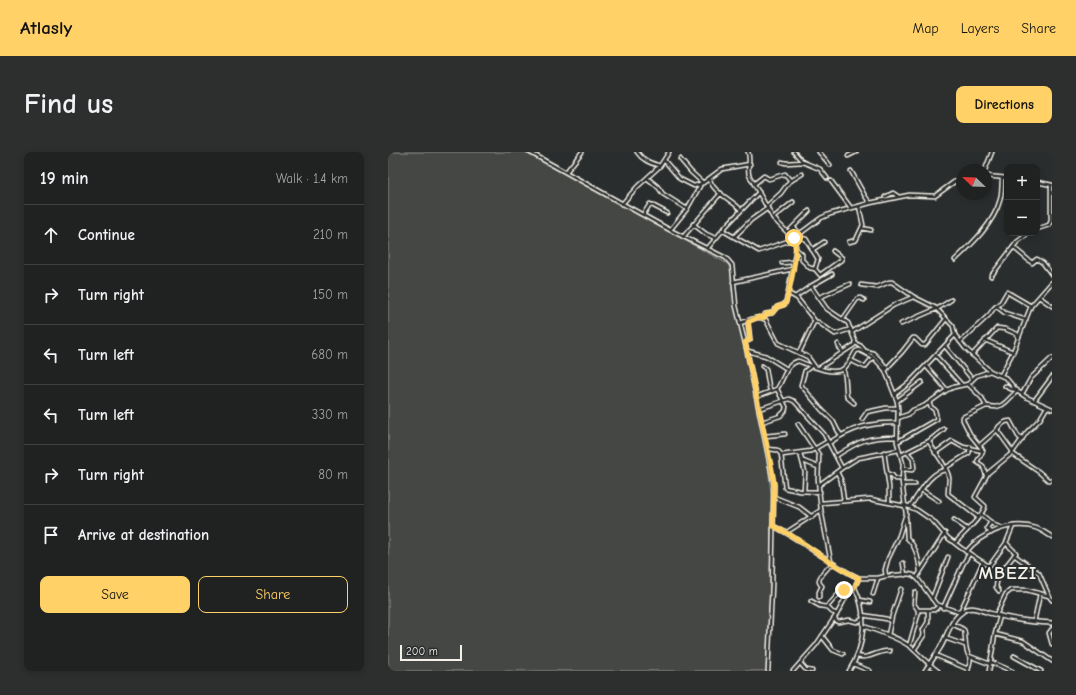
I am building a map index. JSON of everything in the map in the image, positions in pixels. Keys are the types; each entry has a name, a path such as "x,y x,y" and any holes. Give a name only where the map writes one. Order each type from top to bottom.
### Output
{"street":[{"path":"529,152 729,261 732,265 736,306 748,351 774,484 772,586 768,671"},
{"path":"566,172 582,152"},
{"path":"637,152 642,158 660,166"},
{"path":"622,204 660,166 669,152"},
{"path":"748,152 750,164 748,173 774,218 794,239 796,249 785,304 777,307 772,313 766,314 764,318"},
{"path":"794,152 803,162"},
{"path":"819,152 830,165"},
{"path":"848,156 856,152"},
{"path":"987,164 992,152"},
{"path":"680,159 703,183"},
{"path":"664,160 684,182 694,186 700,185 726,167 750,164"},
{"path":"782,162 803,162 820,168 828,178"},
{"path":"851,171 864,196 870,203"},
{"path":"754,184 764,176 769,179 785,174 792,181"},
{"path":"734,238 792,181 802,174"},
{"path":"710,177 712,185 737,204 741,210"},
{"path":"955,260 980,234 1000,201 1002,178 992,177"},
{"path":"647,178 658,187 663,194 687,209"},
{"path":"831,181 851,208"},
{"path":"794,239 825,216 870,203 909,195 935,196 956,181"},
{"path":"1040,183 1051,185 1051,223 1040,228"},
{"path":"670,230 687,209 700,185"},
{"path":"707,249 722,230 759,192"},
{"path":"683,237 721,193"},
{"path":"885,197 893,193 899,197"},
{"path":"774,218 793,202"},
{"path":"643,215 651,204 667,213"},
{"path":"849,242 856,240 862,228 863,223 859,206"},
{"path":"788,232 809,211"},
{"path":"693,224 706,234 716,238"},
{"path":"793,227 801,234"},
{"path":"862,228 871,230"},
{"path":"722,230 759,251 794,239 804,238 808,241 818,259 815,269"},
{"path":"991,276 1013,247 1025,236"},
{"path":"812,250 824,242"},
{"path":"1013,247 1032,263 1037,259 1041,261 1052,274"},
{"path":"796,249 802,253 802,260 808,266 815,269 821,276 842,258 833,251"},
{"path":"782,263 794,262"},
{"path":"733,282 793,269"},
{"path":"795,297 832,274"},
{"path":"861,285 877,287 892,282 936,309 953,326 955,335 960,342 990,371 1006,378 1022,394 1052,409"},
{"path":"1001,375 1013,352 1032,306 1052,282"},
{"path":"820,297 850,284"},
{"path":"811,286 827,309 848,323 855,343 861,346 865,351 872,353 881,361 886,369 890,386 897,400 898,408 896,438 902,455 907,538 915,549 920,572"},
{"path":"960,342 989,315 996,306 1000,304 1008,292 1032,306"},
{"path":"788,293 795,297 815,321 835,334 852,331 894,305 914,296"},
{"path":"1039,297 1052,306"},
{"path":"843,319 857,299 860,298 864,300"},
{"path":"901,324 936,309 951,300"},
{"path":"996,306 1005,313 1026,320"},
{"path":"740,323 748,322 759,317 764,318 778,343 811,359 815,367"},
{"path":"886,369 913,338 915,338 922,345 925,345 946,319"},
{"path":"799,353 812,324 815,321"},
{"path":"745,342 750,340 748,322"},
{"path":"972,355 993,330 998,327 1017,334 1018,339"},
{"path":"894,394 909,383 955,335"},
{"path":"985,340 1013,352"},
{"path":"819,368 855,343"},
{"path":"838,344 843,352"},
{"path":"944,346 972,379"},
{"path":"756,397 777,389 787,369 798,361 810,366 834,372 843,369 856,351 859,350 872,357 886,369"},
{"path":"748,351 766,356 787,369"},
{"path":"936,356 962,385"},
{"path":"850,360 864,367 872,357"},
{"path":"1022,394 1031,378 1052,358"},
{"path":"762,366 766,368 771,391"},
{"path":"810,366 805,371 801,386 821,409 834,421 841,435"},
{"path":"926,366 947,390"},
{"path":"843,369 847,397 854,403"},
{"path":"898,418 929,403 947,390 968,384 972,379 980,374 990,371"},
{"path":"1034,401 1052,378"},
{"path":"897,400 922,382"},
{"path":"968,384 982,398 986,406"},
{"path":"1005,386 1017,390"},
{"path":"762,422 782,414 785,411 786,407 777,389"},
{"path":"983,451 980,445 970,434 963,420 965,416 986,406 996,407 1002,405 1017,390"},
{"path":"759,409 790,399 794,401 824,434 842,468"},
{"path":"897,442 937,419 935,410 929,403"},
{"path":"955,543 981,514 985,506 975,497 986,475 1013,453 1029,429 1040,419 1046,407"},
{"path":"862,419 867,412 886,408 898,408"},
{"path":"980,445 997,430 999,426 1007,421 1010,421 1018,436 1022,440"},
{"path":"781,454 800,453 815,450 841,435 857,428 890,422 898,423"},
{"path":"798,424 819,455 818,467 822,503 821,510 833,563"},
{"path":"902,455 929,440 944,429"},
{"path":"997,430 1013,453 1048,480 1052,480"},
{"path":"765,436 785,434"},
{"path":"836,456 863,440 896,438"},
{"path":"929,440 940,458 949,478 948,494 978,517"},
{"path":"935,452 951,442 983,451"},
{"path":"910,506 931,477 969,453 970,448"},
{"path":"768,449 777,450 781,454 785,488 820,492"},
{"path":"819,485 858,458 899,450"},
{"path":"983,451 977,462 983,466 986,475"},
{"path":"884,452 889,502"},
{"path":"903,469 912,470 914,468 913,459 907,452"},
{"path":"800,453 805,472 804,491"},
{"path":"803,461 818,467"},
{"path":"838,472 841,480 844,500"},
{"path":"887,474 892,475 895,479 903,479"},
{"path":"903,484 915,484"},
{"path":"922,490 939,502"},
{"path":"774,497 799,507 812,517"},
{"path":"822,503 870,499 910,506 937,523 955,543 987,565 990,565 1006,543 1013,526"},
{"path":"787,532 821,510"},
{"path":"981,514 990,522 1004,528"},
{"path":"886,576 885,570 888,559 906,517"},
{"path":"954,520 967,529"},
{"path":"990,522 987,528 991,533"},
{"path":"966,552 975,542 991,533 1013,526 1020,525 1034,527 1052,537"},
{"path":"773,526 787,532 817,554 859,578 878,578 905,575 917,577 932,599 943,608 961,613 966,610 978,609 998,616 1034,622 1052,623"},
{"path":"917,577 945,533"},
{"path":"999,592 996,587 998,576 1016,553 1006,543"},
{"path":"943,608 962,564 969,554"},
{"path":"1014,556 1039,573 1052,600"},
{"path":"932,599 948,557"},
{"path":"925,671 940,648 952,624 961,613 983,562"},
{"path":"819,597 819,591 822,587 819,579 828,566 833,563"},
{"path":"903,563 905,575"},
{"path":"793,671 797,670 800,663 835,618 859,578"},
{"path":"873,594 878,578"},
{"path":"849,671 857,656 861,644 863,626 860,600 854,588"},
{"path":"888,635 901,589"},
{"path":"989,671 998,616 1006,594 1011,590 1021,589 1049,596"},
{"path":"827,607 842,590 849,593"},
{"path":"909,646 918,615 918,610 914,604 915,592"},
{"path":"1034,622 1040,594"},
{"path":"860,600 870,602"},
{"path":"811,601 820,606 827,607 832,612 837,614"},
{"path":"918,610 934,610 939,606"},
{"path":"914,650 924,635 923,630 928,622 928,611"},
{"path":"862,615 891,621"},
{"path":"835,618 838,622 849,620 857,622 862,619"},
{"path":"952,624 964,630 965,645 968,654 971,657 1012,671"},
{"path":"863,626 888,635 909,646 928,665 938,671"},
{"path":"1052,630 1049,633 1052,644"},
{"path":"995,634 1023,641 1052,661"},
{"path":"822,636 833,650 844,654"},
{"path":"944,638 965,645"},
{"path":"857,656 866,658 879,652 890,651"},
{"path":"935,655 968,670 971,657"},
{"path":"1014,656 1041,671"},
{"path":"800,663 806,670 812,671"},
{"path":"853,664 870,671"}],"shaded area":[{"path":"388,152 527,152 728,264 731,270 732,291 746,349 767,456 771,494 770,588 766,671 388,671"}],"district":[{"name":"MBEZI","path":"1008,573"}],"route":[{"path":"794,238 796,249 786,302 784,305 777,307 774,312 767,313 764,318 759,317 748,322 750,341 745,342 772,470 774,484 773,526 787,532 821,557 859,578 854,588 849,593 844,590"}]}
